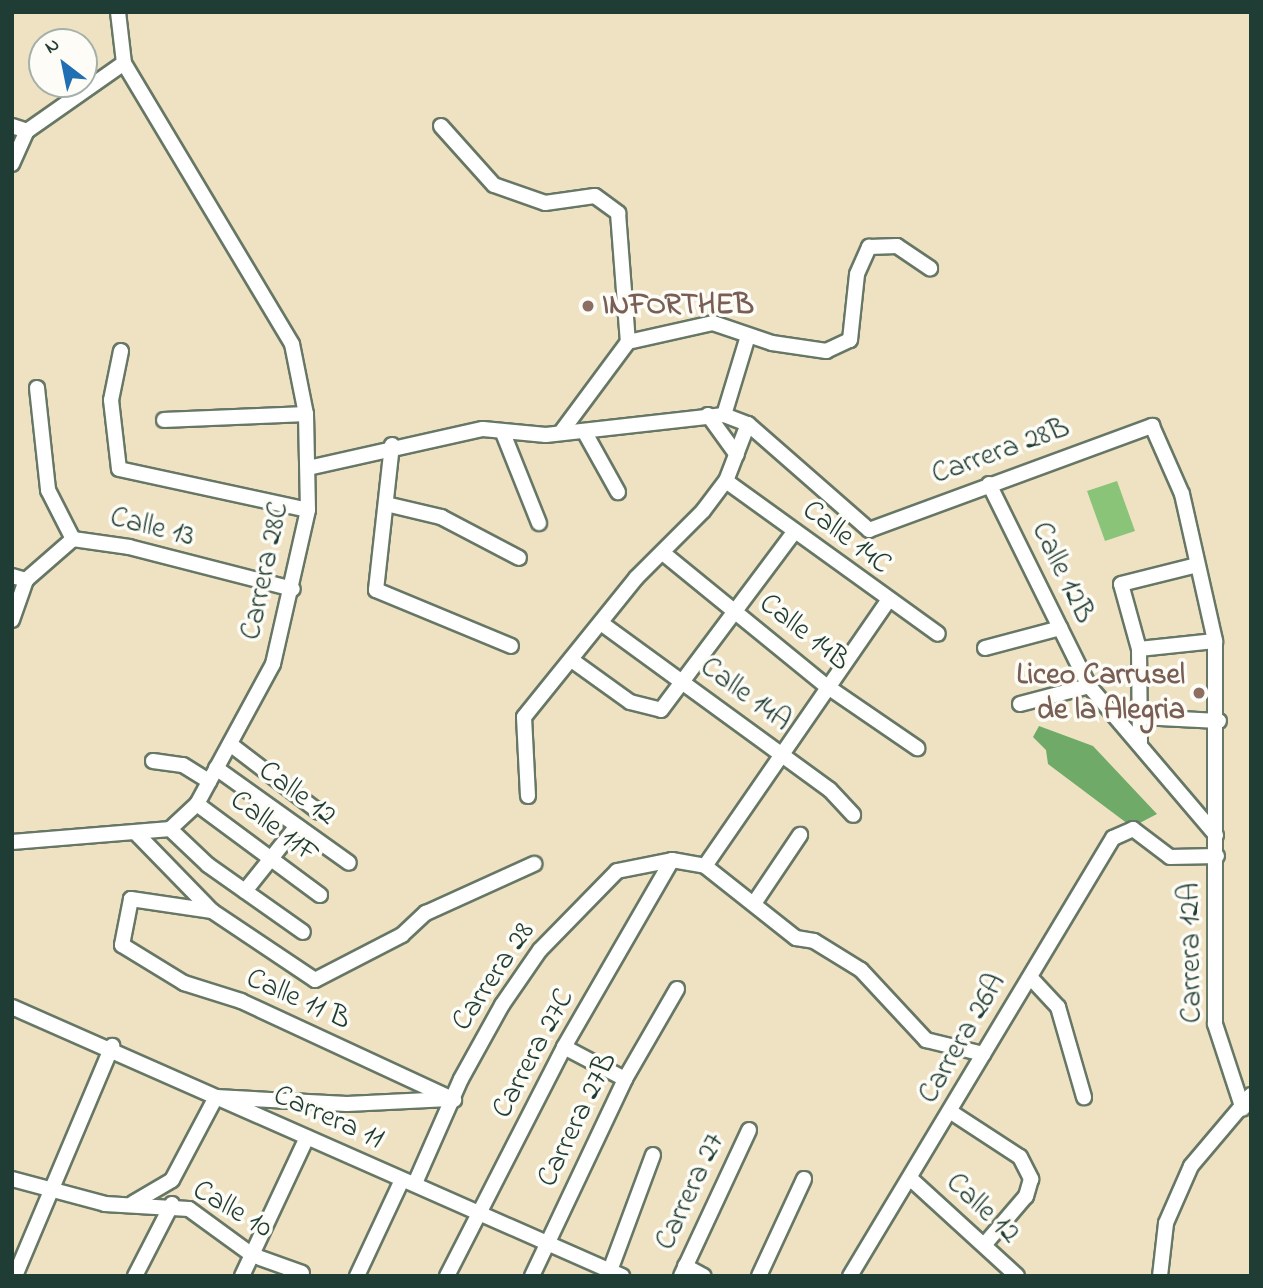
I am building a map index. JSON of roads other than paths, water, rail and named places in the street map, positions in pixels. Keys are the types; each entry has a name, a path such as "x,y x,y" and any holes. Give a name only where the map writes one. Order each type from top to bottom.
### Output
{"street":[{"name":"Carrera 28C","path":"118,12 124,63 292,344 306,414 308,510 293,589 273,664 197,804 170,830"},
{"path":"12,164 27,131 124,63"},
{"path":"12,126 27,131"},
{"path":"441,127 494,185 545,203 595,196 613,205 628,342"},
{"path":"562,430 628,342 713,323 748,336 826,351 850,340 857,274 869,247 897,246 930,268"},
{"path":"724,415 748,336"},
{"path":"121,351 111,400 118,469 308,510"},
{"path":"37,388 48,491 73,539"},
{"path":"164,420 306,414"},
{"path":"708,415 737,455"},
{"path":"308,468 392,445 482,429 503,433 584,431 708,415 724,415 748,424 726,481 601,623 573,661 524,717 528,796"},
{"name":"Carrera 28B","path":"748,424 869,530 1152,426"},
{"name":"Carrera 12A","path":"1152,426 1182,494 1215,641 1219,721 1215,1024 1243,1109"},
{"path":"584,431 618,492"},
{"path":"503,433 538,523"},
{"path":"392,445 376,590 511,646"},
{"name":"Calle 14C","path":"726,481 888,601 938,634"},
{"name":"Calle 12B","path":"989,484 1089,686 1216,835"},
{"path":"386,503 441,517 519,558"},
{"path":"573,661 630,702 661,710 794,532"},
{"name":"Calle 13","path":"19,578 73,539 129,547 293,589"},
{"name":"Calle 14B","path":"663,552 824,685 917,748"},
{"path":"1140,745 1139,649 1121,584 1196,565"},
{"path":"12,620 19,578"},
{"path":"705,866 824,685 888,601"},
{"name":"Calle 14A","path":"601,623 778,752 853,815"},
{"path":"985,648 1060,628"},
{"path":"1139,649 1215,641"},
{"path":"1020,704 1089,686"},
{"path":"1140,717 1219,721"},
{"path":"230,744 319,812"},
{"name":"Calle 12","path":"153,761 183,765 212,774 297,826 349,863"},
{"name":"Calle 11F","path":"197,804 320,895"},
{"path":"245,891 297,826"},
{"name":"Carrera 26A","path":"850,1276 912,1180 1030,977 1124,831 1132,829 1170,857 1217,856"},
{"path":"12,842 170,830 245,891 303,932"},
{"path":"137,834 212,911 315,980 402,935 426,914 534,864"},
{"path":"755,902 800,835"},
{"path":"672,860 705,866 755,902 796,938 814,942 861,970 926,1040 983,1054"},
{"name":"Carrera 27C","path":"447,1276 484,1212 564,1047 672,860"},
{"name":"Carrera 28","path":"357,1276 454,1100 502,1005 588,895 617,871 672,860"},
{"name":"Calle 11 B","path":"212,911 131,900 122,945 184,983 241,1001 454,1100"},
{"path":"1030,977 1058,1007 1084,1097"},
{"name":"Carrera 27B","path":"532,1276 625,1079 677,989"},
{"name":"Carrera 11","path":"12,1007 112,1046 216,1097 484,1212 613,1274"},
{"path":"15,1276 112,1046"},
{"path":"564,1047 625,1079"},
{"path":"1160,1276 1166,1223 1191,1166 1243,1109 1251,1095"},
{"path":"133,1203 172,1180 216,1097 347,1104 454,1100"},
{"path":"951,1112 1020,1157 1031,1179 1026,1196 985,1244"},
{"name":"Carrera 27","path":"683,1271 749,1130"},
{"path":"242,1276 307,1137"},
{"path":"613,1274 653,1155"},
{"name":"Calle 10","path":"12,1178 52,1186 105,1204 172,1204 211,1222 252,1255 302,1273"},
{"path":"759,1276 804,1179"},
{"name":"Calle 12","path":"912,1180 1017,1276"},
{"path":"135,1276 172,1204"},
{"path":"683,1271 704,1276"}],"place":[{"name":"INFORTHEB","path":"588,306"},
{"name":"Liceo Carrusel de la Alegria","path":"1199,693"}]}
